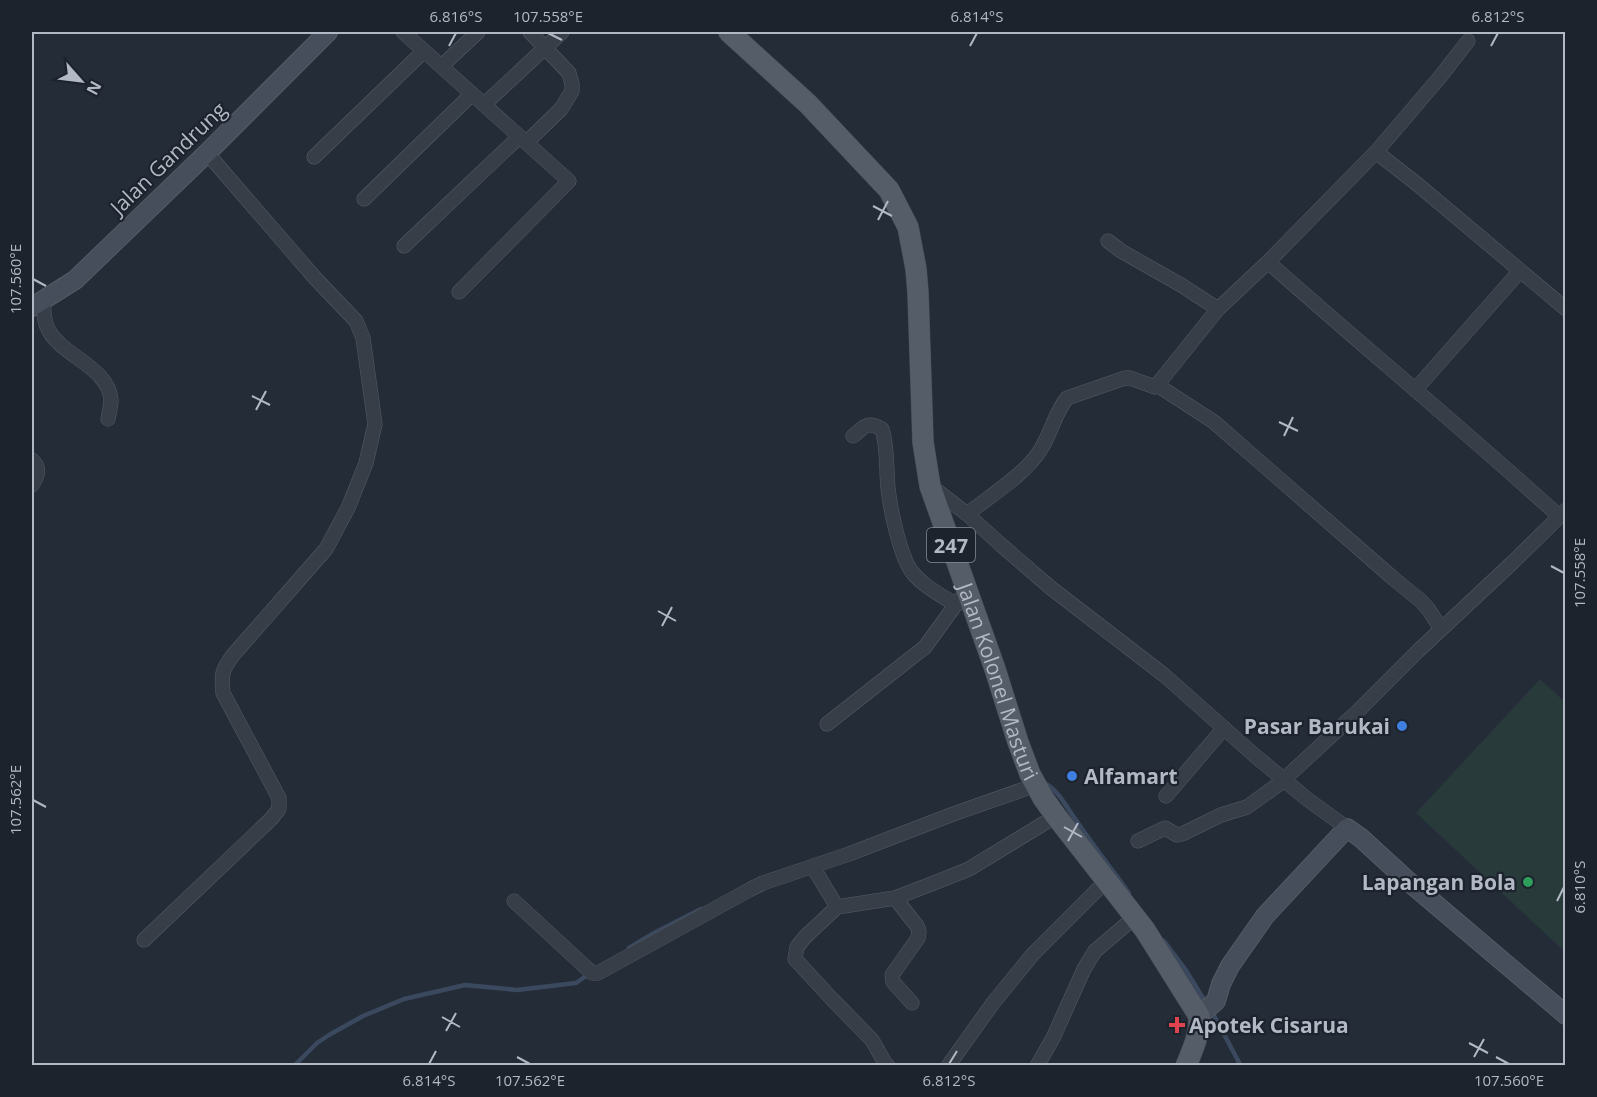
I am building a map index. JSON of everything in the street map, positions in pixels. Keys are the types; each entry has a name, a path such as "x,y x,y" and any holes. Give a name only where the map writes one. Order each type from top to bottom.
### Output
{"main road":[{"name":"Jalan Kolonel Masturi","path":"729,32 808,104 889,190 908,227 918,293 923,442 930,486 961,596 995,669 1018,742 1036,785 1056,816 1205,1011"},
{"path":"1186,1065 1205,1011"}],"street":[{"name":"Jalan Gandrung","path":"37,302 75,280 328,32"},
{"path":"403,32 525,138 569,182 459,292"},
{"path":"447,61 478,32"},
{"path":"404,246 525,138 561,109 572,91 569,73 530,32"},
{"path":"490,99 562,32"},
{"path":"967,514 1026,468 1040,451 1061,405 1067,398 1125,378 1155,387 1218,309 1268,262 1376,152 1468,41"},
{"path":"314,157 424,51"},
{"path":"364,199 472,94"},
{"path":"1376,152 1418,184 1566,309"},
{"path":"144,940 272,819 279,809 279,798 223,693 221,678 233,655 326,549 366,463 375,424 363,338 356,321 315,278 207,153"},
{"path":"1108,242 1218,309"},
{"path":"1138,841 1165,828 1178,835 1182,834 1221,815 1247,807 1269,792 1375,695 1562,513 1415,390 1268,262"},
{"path":"1415,390 1520,271"},
{"path":"37,302 48,330 55,339 101,378 111,401 108,419"},
{"path":"1157,385 1214,422 1421,601 1441,630"},
{"path":"827,724 925,647 961,596 927,587 913,573 904,558 888,490 886,440 882,429 874,424 867,425 853,436"},
{"path":"32,460 37,464 38,469 32,485"},
{"path":"930,486 967,514 1051,588 1164,675 1307,799 1361,838 1408,881 1566,1015"},
{"path":"1166,796 1224,728"},
{"path":"514,901 594,973 598,973 763,883 813,867 1036,785"},
{"path":"888,1065 872,1040 795,959 797,947 837,907 895,898 969,868 1056,816"},
{"path":"1205,1011 1216,1001 1230,966 1265,916 1347,828"},
{"path":"813,867 837,907"},
{"path":"948,1065 993,1003 1033,954 1107,880"},
{"path":"895,898 919,931 918,938 892,975 892,982 912,1003"},
{"path":"1037,1065 1095,951 1135,917"}],"shaded area":[{"name":"Lapangan Bola","path":"1540,679 1565,702 1565,952 1416,813"}],"waterway":[{"path":"1045,783 1060,796 1129,893"},
{"path":"629,948 701,909"},
{"path":"1164,941 1206,1003"},
{"path":"294,1066 317,1043 329,1035 363,1016 404,999 465,985 517,990 576,983 589,974"},
{"path":"1211,1010 1241,1066"}],"place":[{"name":"Pasar Barukai","path":"1402,726"},
{"name":"Alfamart","path":"1072,776"},
{"name":"Lapangan Bola","path":"1528,882"},
{"name":"Apotek Cisarua","path":"1177,1025"}]}
